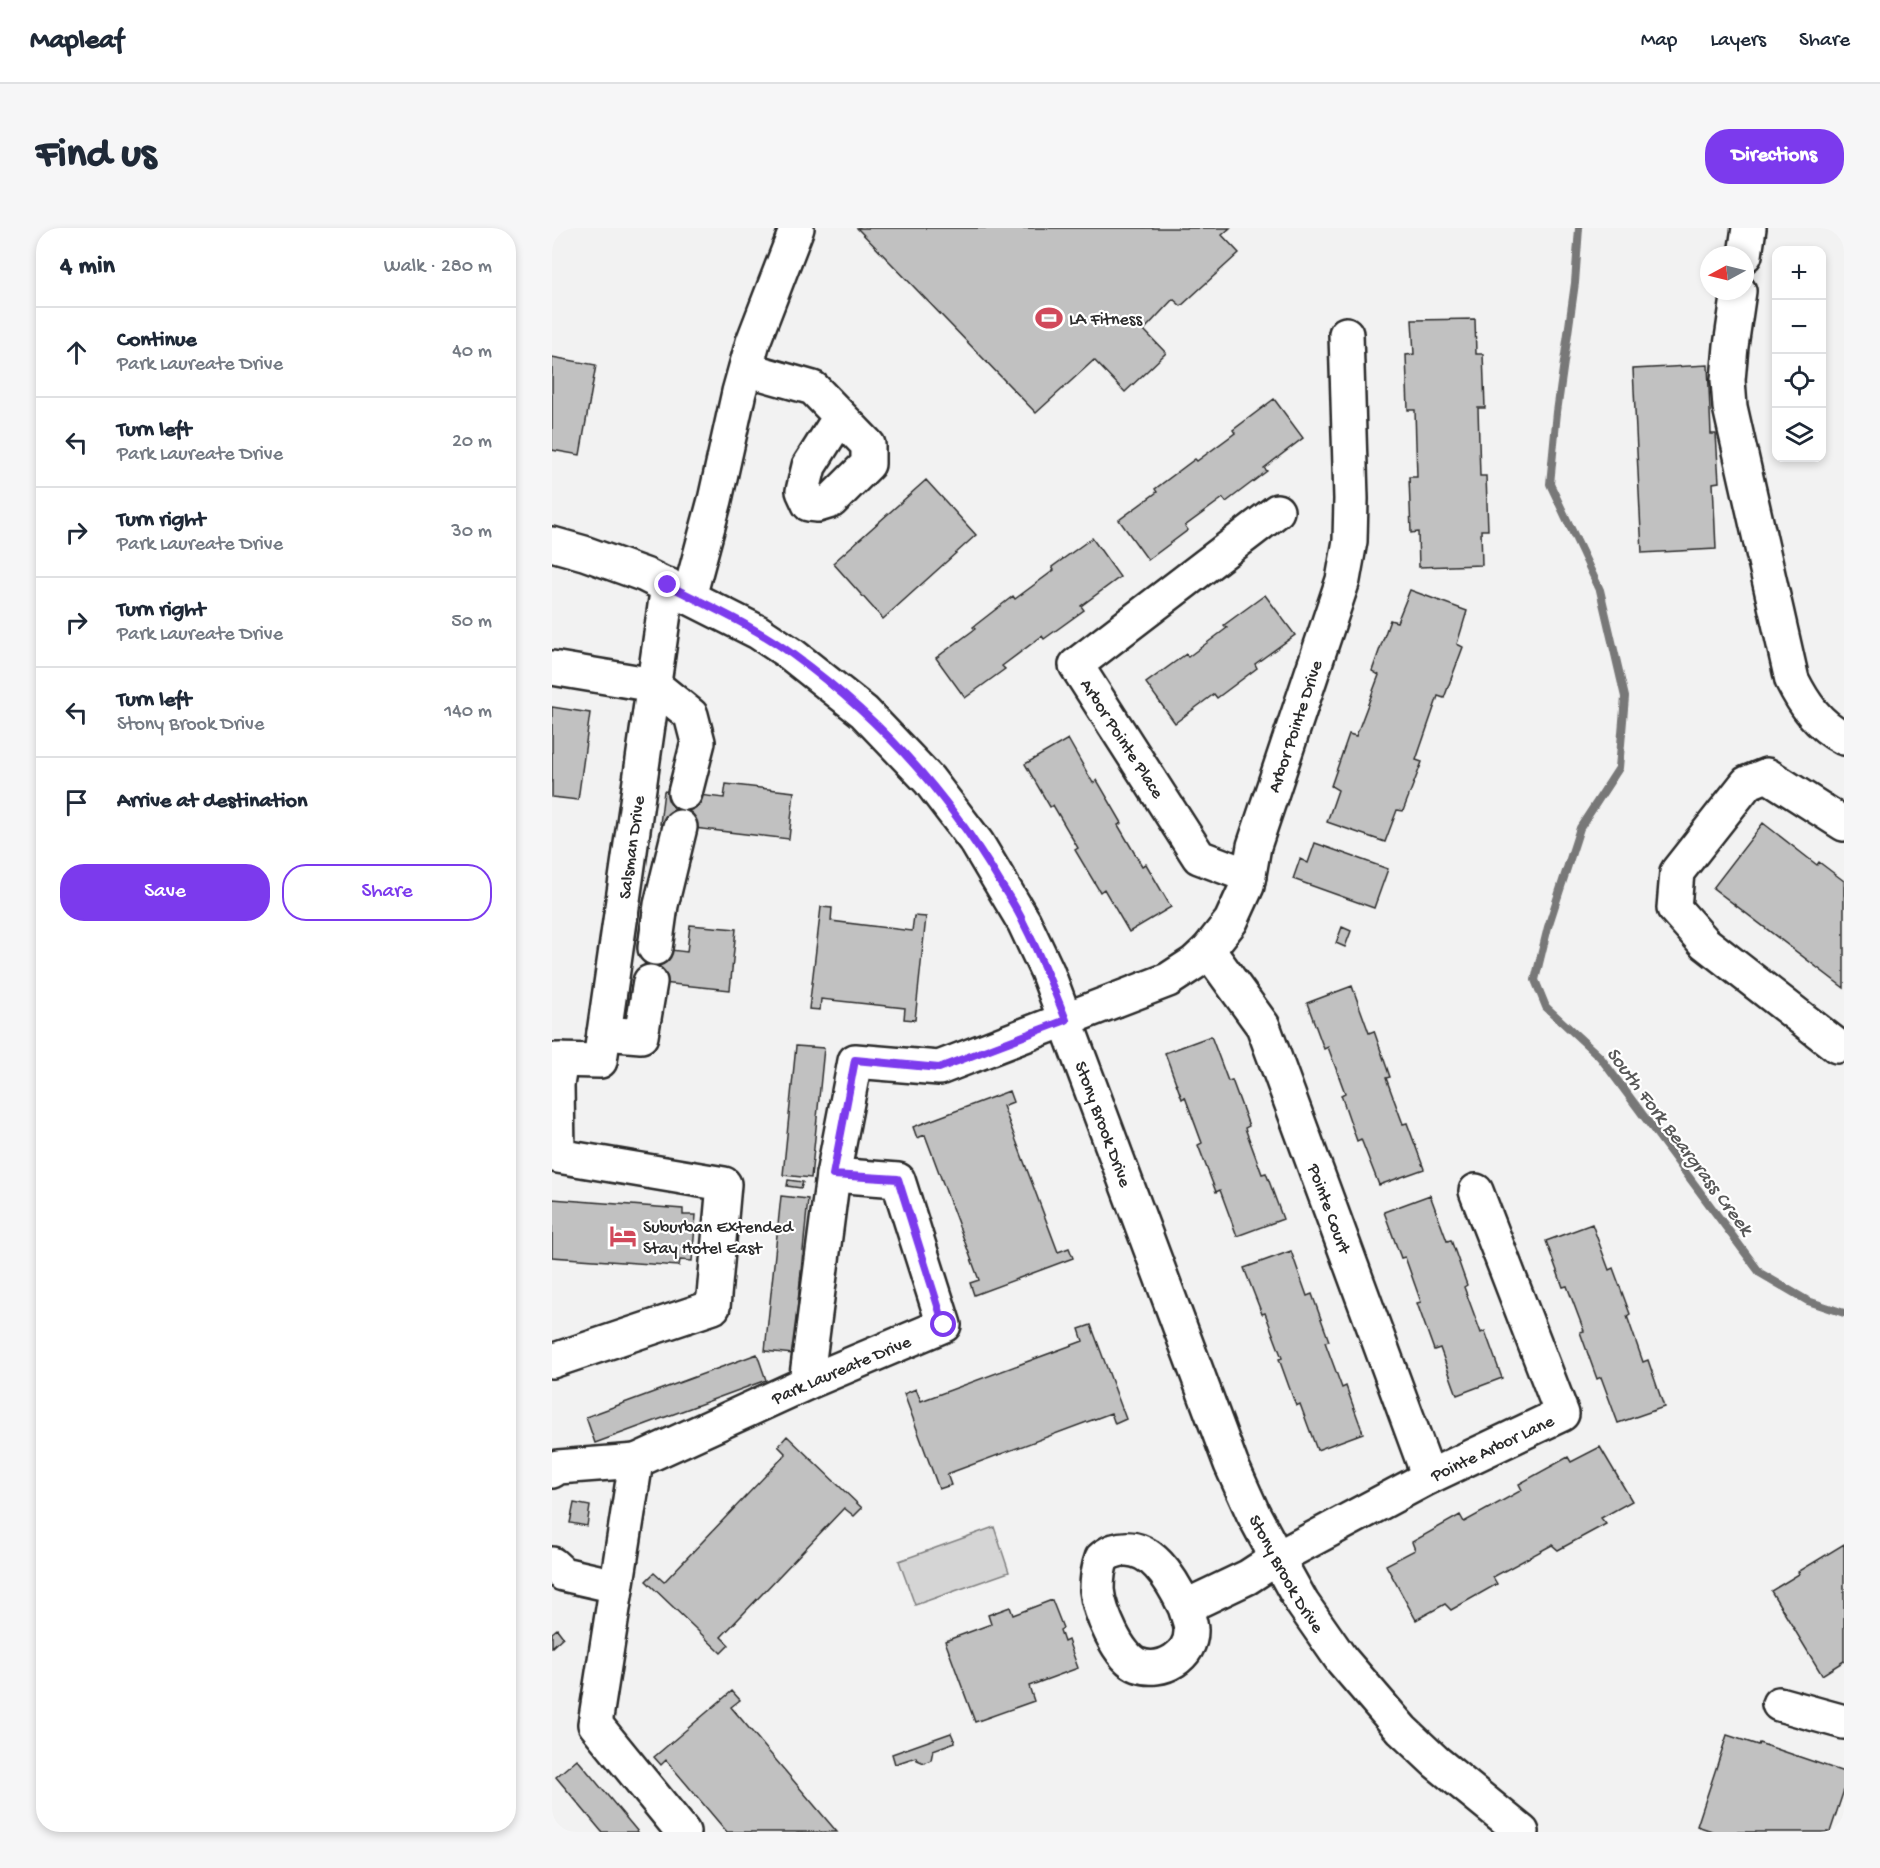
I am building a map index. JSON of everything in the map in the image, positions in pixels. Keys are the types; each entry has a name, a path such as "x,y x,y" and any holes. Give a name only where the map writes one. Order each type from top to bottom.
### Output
{"street":[{"name":"Salsman Drive","path":"556,1060 600,1061 654,685 679,591 715,500 746,369 761,320 797,228"},
{"path":"1746,246 1749,228"},
{"path":"1738,300 1728,380 1730,407 1792,680 1809,709 1821,722 1844,738"},
{"name":"Arbor Pointe Drive","path":"1066,1020 1168,980 1194,963 1208,950 1231,921 1247,886 1254,846 1343,580 1350,541 1351,499 1346,334"},
{"path":"746,369 813,388 840,417"},
{"name":"Arbor Pointe Place","path":"1249,876 1199,856 1076,665 1277,511"},
{"name":"Stony Brook Drive","path":"552,544 645,575 758,632 791,654 864,711 929,780 977,843 1023,921 1047,971 1231,1464 1276,1558 1302,1603 1341,1659 1402,1730 1436,1762 1522,1832"},
{"path":"552,668 654,685 691,715 698,742 685,793"},
{"path":"1837,1046 1705,943 1674,908 1677,872 1747,783 1767,775 1844,824"},
{"path":"656,948 661,905 680,826"},
{"path":"623,901 661,905"},
{"name":"Pointe Court","path":"1208,950 1263,1026 1429,1477"},
{"path":"604,1033 641,1036 650,982"},
{"path":"806,1383 833,1175 855,1060 939,1068 1066,1020"},
{"path":"552,1361 713,1307 724,1184 558,1156 556,1060"},
{"name":"Park Laureate Drive","path":"636,1461 806,1383 944,1325 898,1179 833,1175"},
{"name":"Pointe Arbor Lane","path":"1185,1607 1248,1577 1276,1558 1429,1477 1562,1414 1476,1191"},
{"path":"552,1471 558,1467 636,1461 595,1724 683,1832"},
{"path":"552,1563 563,1574 616,1586"},
{"path":"1779,1704 1844,1722"}],"shaded area":[{"path":"994,1527 1009,1572 915,1605 899,1561"}],"building":[{"name":"LA Fitness","path":"857,228 1230,228 1222,235 1239,253 1181,306 1173,299 1144,330 1166,353 1125,392 1094,360 1036,413"},
{"path":"1475,319 1476,354 1483,354 1485,408 1478,408 1480,476 1486,476 1488,530 1481,530 1482,565 1419,567 1418,532 1411,533 1409,477 1417,477 1415,410 1408,410 1406,355 1414,354 1412,320"},
{"path":"552,357 596,365 580,455 552,450"},
{"path":"1708,365 1711,434 1716,434 1719,482 1713,483 1716,549 1642,553 1633,369"},
{"path":"1274,399 1303,438 1264,468 1267,471 1226,502 1223,498 1185,526 1188,530 1148,560 1119,520 1157,492 1155,489 1195,459 1197,461 1235,433 1233,430"},
{"path":"926,480 976,535 883,619 833,563"},
{"path":"1092,538 1120,577 1081,606 1084,610 1044,639 1042,636 1002,666 1005,669 965,698 936,658 975,629 973,627 1013,596 1015,599 1054,570 1052,567"},
{"path":"1410,590 1467,611 1457,644 1463,647 1444,698 1438,696 1416,760 1422,762 1403,811 1397,810 1385,842 1327,822 1338,790 1331,786 1349,734 1356,736 1379,675 1372,671 1390,620 1397,622"},
{"path":"1265,595 1295,635 1255,664 1257,668 1217,698 1214,694 1175,723 1146,683 1186,654 1188,657 1227,628 1224,625"},
{"path":"552,707 590,713 578,800 552,797"},
{"path":"1068,739 1093,783 1097,780 1122,823 1118,825 1142,866 1146,864 1171,907 1129,932 1104,889 1100,892 1075,850 1078,848 1053,805 1050,807 1025,764"},
{"path":"726,784 794,792 789,839 660,824 664,791 724,798"},
{"path":"1763,823 1817,865 1819,862 1844,881 1844,988 1713,888"},
{"path":"1315,843 1388,869 1374,908 1293,879 1300,859 1308,863"},
{"path":"821,907 832,908 831,921 912,931 914,916 926,917 915,1020 904,1019 905,1008 821,999 820,1010 809,1009"},
{"path":"690,925 736,929 730,990 643,981 646,947 687,952"},
{"path":"1342,927 1351,931 1345,947 1336,943"},
{"path":"1352,986 1369,1033 1374,1031 1390,1077 1386,1078 1403,1124 1407,1123 1424,1169 1379,1185 1361,1139 1357,1141 1341,1095 1345,1093 1328,1047 1324,1049 1307,1003"},
{"path":"1211,1036 1228,1081 1232,1080 1249,1126 1245,1128 1262,1174 1266,1173 1283,1219 1237,1236 1220,1190 1216,1192 1198,1145 1202,1143 1165,1053"},
{"path":"796,1046 824,1048 811,1178 783,1175"},
{"path":"1009,1091 1013,1102 1003,1106 1058,1252 1069,1248 1073,1258 974,1295 970,1283 979,1280 925,1135 917,1138 913,1127"},
{"path":"788,1180 803,1182 801,1188 787,1186"},
{"path":"1430,1195 1447,1241 1451,1240 1467,1285 1464,1287 1481,1333 1485,1331 1502,1378 1457,1395 1440,1348 1434,1350 1417,1303 1421,1302 1405,1257 1401,1258 1384,1212"},
{"path":"781,1196 808,1199 793,1354 765,1351"},
{"name":"Suburban Extended Stay Hotel East","path":"552,1199 683,1209 683,1215 696,1215 692,1261 680,1260 679,1266 552,1257"},
{"path":"1592,1224 1609,1270 1613,1268 1630,1314 1627,1316 1643,1362 1648,1360 1664,1407 1618,1423 1601,1377 1597,1379 1580,1332 1584,1331 1567,1286 1563,1287 1546,1241"},
{"path":"1291,1251 1307,1296 1312,1294 1329,1341 1325,1342 1342,1388 1346,1386 1363,1433 1317,1450 1300,1404 1296,1406 1279,1359 1282,1358 1265,1313 1262,1314 1244,1268"},
{"path":"1091,1325 1126,1419 1115,1424 1111,1413 947,1474 951,1485 939,1489 904,1394 916,1389 921,1401 1083,1341 1079,1329"},
{"path":"757,1354 766,1380 595,1443 586,1417"},
{"path":"787,1436 862,1508 854,1516 844,1508 721,1637 729,1645 721,1653 646,1581 654,1573 664,1582 786,1454 778,1446"},
{"path":"1600,1447 1632,1501 1601,1518 1606,1524 1558,1550 1552,1545 1493,1577 1497,1584 1451,1610 1445,1604 1416,1620 1386,1565 1415,1550 1412,1542 1460,1515 1464,1522 1522,1490 1519,1484 1568,1457 1571,1462"},
{"path":"574,1503 590,1506 587,1526 570,1523"},
{"path":"1844,1544 1844,1661 1822,1675 1771,1591"},
{"path":"1052,1600 1063,1628 1060,1630 1064,1642 1068,1640 1078,1668 1029,1686 1034,1701 975,1722 945,1641 991,1624 988,1615 1010,1607 1013,1615"},
{"path":"557,1629 563,1637 552,1647 552,1633"},
{"path":"732,1691 740,1700 731,1707 837,1832 727,1832 666,1760 661,1765 654,1757"},
{"path":"951,1733 955,1742 933,1750 931,1760 924,1763 916,1757 895,1764 892,1754"},
{"path":"1727,1735 1758,1745 1759,1743 1844,1772 1844,1790 1830,1832 1715,1832 1697,1826"},
{"path":"577,1759 638,1832 602,1832 556,1777"}],"waterway":[{"name":"South Fork Beargrass Creek","path":"1579,228 1575,283 1557,412 1550,484 1600,590 1625,697 1619,768 1580,828 1548,927 1535,980 1546,1007 1600,1057 1760,1273 1808,1301 1844,1313"}],"place":[{"name":"LA Fitness","path":"1049,318"},
{"name":"Suburban Extended Stay Hotel East","path":"623,1236"}],"route":[{"path":"668,585 758,632 791,654 864,711 929,780 977,843 1023,921 1047,971 1066,1020 939,1068 855,1060 833,1175 898,1179 944,1325"}]}
